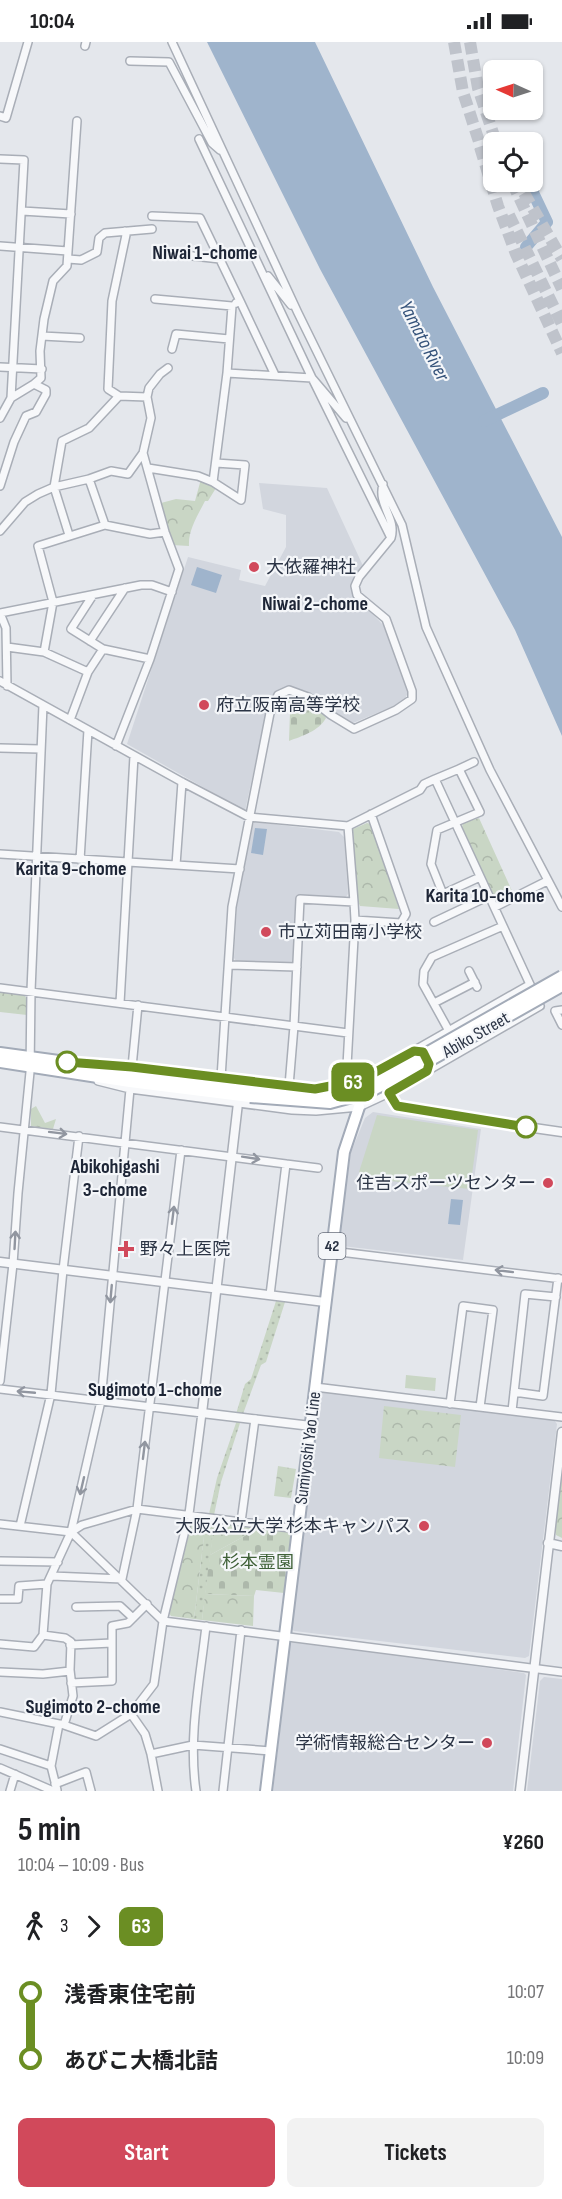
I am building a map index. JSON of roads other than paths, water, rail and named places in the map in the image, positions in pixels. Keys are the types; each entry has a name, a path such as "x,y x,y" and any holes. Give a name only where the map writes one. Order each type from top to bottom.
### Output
{"main road":[{"name":"Abiko Street","path":"0,1062 66,1062 250,1093 330,1093 370,1082 421,1056 562,976"},
{"name":"Abiko Street","path":"0,1053 58,1070 330,1103 354,1098 380,1088 562,986"},
{"name":"Sumiyoshi Yao Line","path":"266,1791 344,1152 359,1107"}],"street":[{"path":"0,116 6,118 28,42"},
{"path":"172,42 298,313 402,525 426,627 490,770 562,908"},
{"path":"130,61 169,62 212,143 221,150"},
{"path":"11,398 41,378 40,351 53,281 67,266 77,121"},
{"path":"199,139 312,378 391,538"},
{"path":"0,159 24,160 11,398 0,418"},
{"path":"22,211 70,214"},
{"path":"152,216 200,218 274,375"},
{"path":"0,246 68,255 81,260 97,252 99,238 105,233 152,229"},
{"path":"125,231 112,301 108,388 119,396 147,397"},
{"path":"158,252 220,259"},
{"path":"260,267 298,313"},
{"path":"155,299 232,306 240,300"},
{"path":"213,482 227,373 232,306"},
{"path":"172,349 176,334 229,339"},
{"path":"42,336 81,338"},
{"path":"0,367 42,369"},
{"path":"0,531 25,502 54,487 111,471 128,474 143,453 151,418 147,397 149,387 168,368"},
{"path":"227,373 312,378 353,426"},
{"path":"0,486 14,442 26,416 36,412 46,394 46,390 34,384"},
{"path":"69,535 54,487 62,441 89,428 119,396"},
{"path":"117,746 150,659 179,569 165,532 143,453"},
{"path":"148,468 198,476 213,482 241,500 245,465 216,463"},
{"path":"89,478 105,525"},
{"path":"221,1078 232,907 270,713 278,695 289,690 308,697 331,716 354,729 396,710 412,699 412,691 386,619 357,595 355,586 359,577 391,538 394,530 380,493 383,483"},
{"path":"44,652 53,602 38,546 105,525 150,534 165,532"},
{"path":"7,686 6,628 0,613 125,588 152,585 172,592"},
{"path":"90,641 125,588"},
{"path":"93,595 70,628 103,649 150,659"},
{"path":"7,647 44,652 88,672"},
{"path":"70,720 88,672 103,649"},
{"path":"0,681 249,817 348,826 420,790 424,784 474,762"},
{"path":"0,1381 13,1264 30,1061 43,705"},
{"path":"80,860 88,730"},
{"path":"0,748 40,749"},
{"path":"120,1003 134,756"},
{"path":"459,769 480,812 437,830 431,864 443,894 480,877"},
{"path":"58,1070 130,1089 238,1103 316,1111 359,1107 389,1093 540,1006 435,779"},
{"path":"176,865 182,782"},
{"path":"355,920 401,924 406,914 371,814"},
{"path":"346,1084 355,920 348,826"},
{"path":"0,854 240,869"},
{"path":"495,907 547,881"},
{"path":"439,921 489,896"},
{"path":"289,1086 300,899 354,902"},
{"path":"449,1031 423,984 424,971 432,957 502,926"},
{"path":"229,965 297,967"},
{"path":"434,1003 476,984 469,971"},
{"path":"66,1062 132,1067 315,1089 346,1084 368,1077 529,986"},
{"path":"0,987 348,1033"},
{"path":"132,1067 138,1005"},
{"path":"562,1010 555,1011 562,1025"},
{"path":"414,1051 423,1052 429,1064 427,1071"},
{"path":"359,1107 368,1077"},
{"path":"0,1644 34,1647 43,1635 47,1584 71,1533 101,1401 130,1089"},
{"path":"315,1089 311,1096 311,1104 316,1111"},
{"path":"389,1093 400,1108 562,1132"},
{"path":"0,1712 62,1724 96,1736 131,1714 154,1684 163,1621 189,1514 238,1103"},
{"path":"0,1127 318,1168"},
{"path":"20,1526 51,1394 79,1136"},
{"path":"122,1579 137,1509 181,1150"},
{"path":"270,1295 286,1164"},
{"path":"332,1251 560,1278 543,1396 514,1392"},
{"path":"0,1262 325,1302"},
{"path":"512,1411 525,1294 556,1296"},
{"path":"450,1404 462,1306 493,1310 480,1407"},
{"path":"315,1387 562,1417"},
{"path":"0,1389 311,1425"},
{"path":"241,1521 255,1419"},
{"path":"520,1791 562,1432"},
{"path":"71,1533 82,1525 137,1509 298,1529"},
{"path":"0,1524 71,1533 122,1579 163,1621 562,1672"},
{"path":"548,1543 562,1546"},
{"path":"0,1561 58,1562"},
{"path":"52,1576 122,1579"},
{"path":"0,1599 18,1599 19,1586 47,1584"},
{"path":"71,1683 112,1682 112,1626 128,1623 147,1604"},
{"path":"76,1607 120,1606 133,1618"},
{"path":"196,1791 192,1768 193,1744 206,1626"},
{"path":"223,1791 241,1630"},
{"path":"43,1635 65,1638 71,1642 70,1671 73,1696 62,1724 51,1766 56,1788"},
{"path":"70,1645 112,1643"},
{"path":"0,1672 43,1674 70,1671"},
{"path":"131,1714 145,1734 158,1791"},
{"path":"151,1754 193,1744 271,1751"},
{"path":"0,1749 51,1766"},
{"path":"0,1768 51,1790 86,1772 91,1791"},
{"path":"10,1791 15,1774"}],"water":[{"name":"Yamato River","path":"207,42 315,42 433,287 562,537 562,736 515,630 320,269"},
{"path":"197,567 222,575 216,593 191,585"},
{"path":"255,828 267,829 263,855 251,853"},
{"path":"451,1199 463,1200 460,1225 448,1224"}],"waterway":[{"path":"526,247 547,222 533,192"},
{"path":"484,421 543,393"}],"tunnel":[{"path":"454,42 463,92 483,154"},
{"path":"470,42 478,88 493,132"},
{"path":"480,147 516,254 562,353"},
{"path":"517,192 562,289"},
{"path":"524,193 562,259"},
{"path":"509,215 562,324"}],"place":[{"name":"大依羅神社","path":"254,567"},
{"name":"府立阪南高等学校","path":"204,705"},
{"name":"市立苅田南小学校","path":"266,932"},
{"name":"住吉スポーツセンター","path":"548,1183"},
{"name":"野々上医院","path":"126,1249"},
{"name":"大阪公立大学 杉本キャンパス","path":"424,1526"},
{"name":"学術情報総合センター","path":"487,1743"}],"district":[{"name":"Niwai 1-chome","path":"205,253"},
{"name":"Niwai 2-chome","path":"315,604"},
{"name":"Karita 9-chome","path":"71,869"},
{"name":"Karita 10-chome","path":"485,896"},
{"name":"Abikohigashi 3-chome","path":"115,1178"},
{"name":"Sugimoto 1-chome","path":"155,1390"},
{"name":"Sugimoto 2-chome","path":"93,1707"}],"park label":[{"name":"杉本霊園","path":"258,1562"}]}
